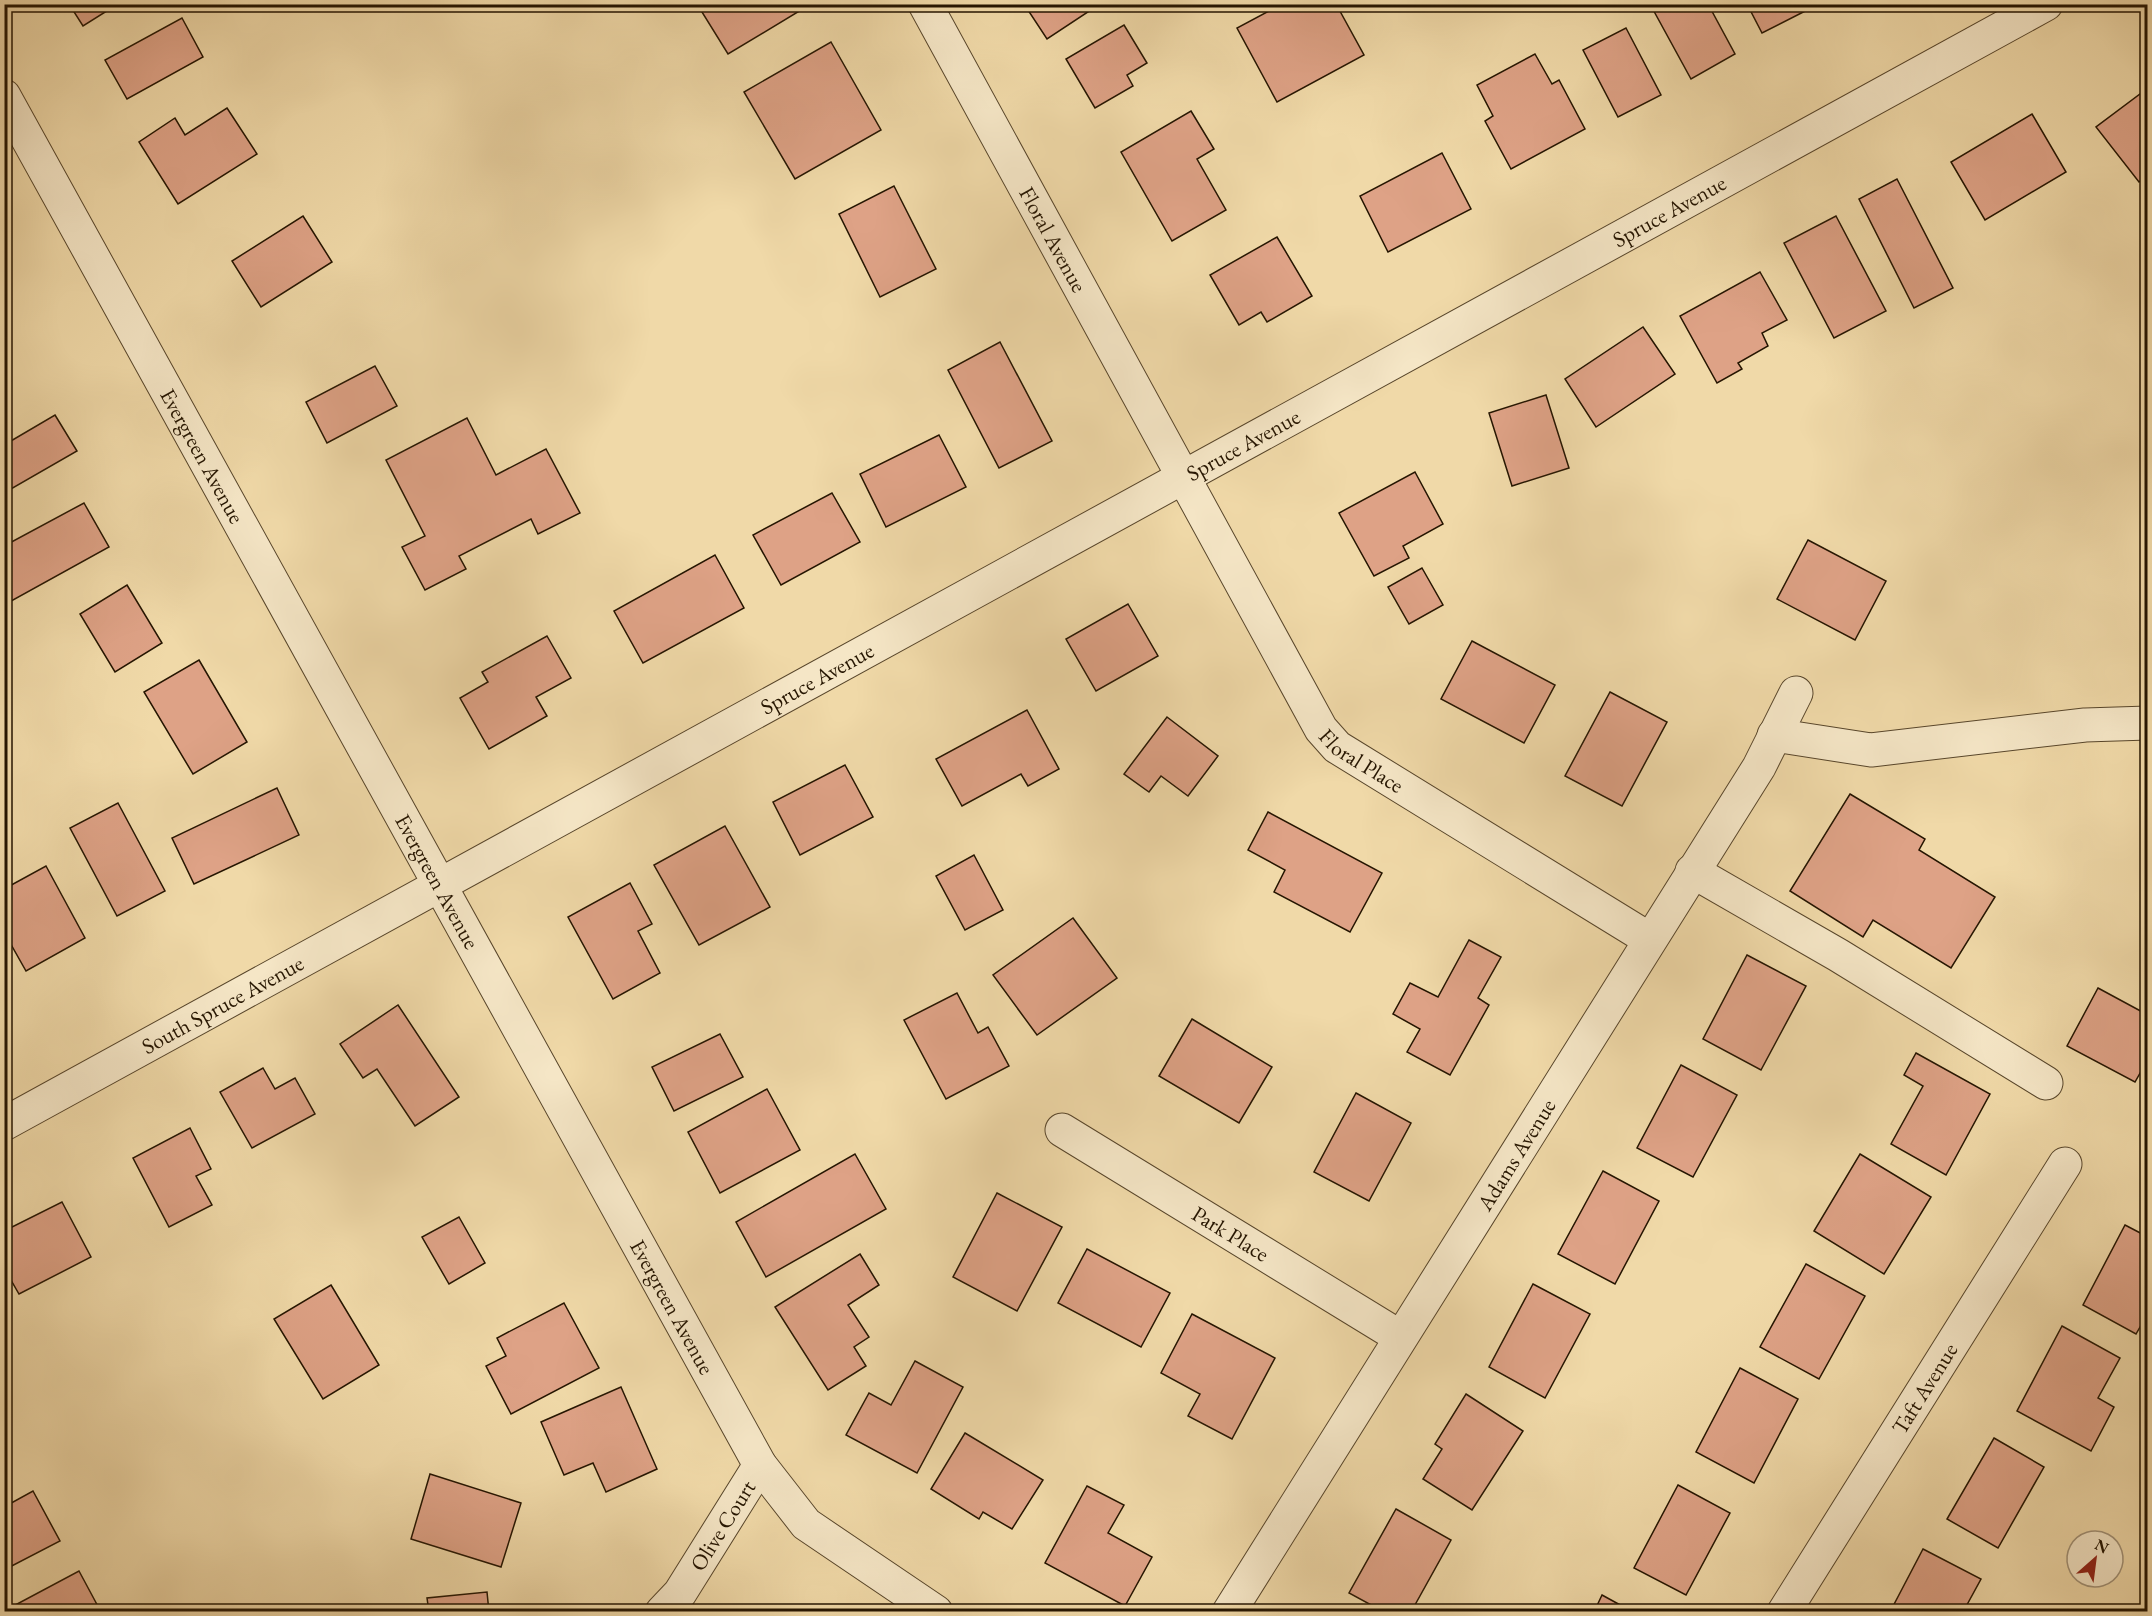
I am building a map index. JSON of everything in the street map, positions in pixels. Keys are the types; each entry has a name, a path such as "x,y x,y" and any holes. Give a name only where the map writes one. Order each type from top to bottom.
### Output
{"street":[{"name":"Floral Avenue","path":"925,4 1183,476"},
{"name":"Spruce Avenue","path":"440,885 2046,4"},
{"name":"Evergreen Avenue","path":"4,96 760,1465 806,1524 936,1611"},
{"name":"Floral Place","path":"1183,476 1321,729 1337,747 1649,939"},
{"name":"Adams Avenue","path":"1229,1611 1759,767 1796,693"},
{"path":"1774,735 1871,750 2085,725 2148,723"},
{"path":"1692,871 1838,955 2046,1083"},
{"name":"South Spruce Avenue","path":"4,1124 440,885"},
{"name":"Park Place","path":"1062,1130 1400,1337"},
{"name":"Taft Avenue","path":"1784,1611 2065,1164"},
{"name":"Olive Court","path":"662,1611 680,1593 760,1465"}],"building":[{"path":"69,4 118,4 83,26"},
{"path":"697,4 811,4 728,54"},
{"path":"1024,4 1100,4 1047,39"},
{"path":"1282,4 1336,4 1364,55 1277,102 1237,28"},
{"path":"1650,4 1708,4 1735,54 1691,79"},
{"path":"1747,4 1819,4 1762,33"},
{"path":"182,18 203,57 127,99 105,60"},
{"path":"1124,25 1147,63 1127,75 1133,86 1095,108 1066,59"},
{"path":"1626,28 1661,95 1618,117 1583,50"},
{"path":"831,42 881,130 795,179 744,92"},
{"path":"1535,54 1552,84 1559,80 1585,129 1511,169 1485,121 1493,116 1477,85"},
{"path":"2148,88 2148,175 2139,182 2096,127"},
{"path":"227,108 257,154 178,204 139,142 175,118 185,135"},
{"path":"1191,111 1214,149 1197,159 1226,210 1172,241 1121,152"},
{"path":"2032,114 2066,172 1985,220 1951,162"},
{"path":"1442,153 1471,209 1388,252 1360,196"},
{"path":"1897,179 1953,288 1914,308 1859,199"},
{"path":"894,186 936,269 880,297 839,214"},
{"path":"303,216 332,262 261,307 232,261"},
{"path":"1836,216 1886,311 1834,338 1784,243"},
{"path":"1277,237 1312,296 1267,322 1261,312 1239,325 1210,275"},
{"path":"1760,272 1787,320 1762,333 1768,346 1738,363 1742,369 1717,383 1680,316"},
{"path":"1643,327 1675,374 1596,427 1565,379"},
{"path":"1000,342 1052,441 999,468 948,370"},
{"path":"375,366 397,406 327,443 306,402"},
{"path":"1546,395 1569,468 1512,486 1489,413"},
{"path":"55,415 77,451 4,493 4,445"},
{"path":"467,418 496,475 546,449 580,513 538,534 531,519 459,556 466,569 425,590 402,547 425,536 386,460"},
{"path":"939,435 966,487 886,527 860,474"},
{"path":"1415,472 1443,524 1403,546 1409,558 1374,576 1339,513"},
{"path":"832,493 860,542 781,585 753,535"},
{"path":"84,503 109,547 4,605 4,546"},
{"path":"1808,540 1886,581 1855,640 1777,599"},
{"path":"715,555 744,608 643,663 614,611"},
{"path":"1422,568 1443,605 1409,624 1388,587"},
{"path":"127,585 162,643 115,672 80,614"},
{"path":"1128,604 1158,656 1096,691 1066,639"},
{"path":"547,636 571,678 536,697 547,716 489,749 460,698 488,682 482,672"},
{"path":"1472,641 1555,685 1524,743 1441,699"},
{"path":"199,660 247,742 193,774 144,692"},
{"path":"1610,692 1667,722 1622,806 1565,776"},
{"path":"1027,710 1059,769 1028,786 1021,774 962,806 936,759"},
{"path":"1167,717 1218,756 1188,796 1161,776 1149,792 1124,774"},
{"path":"845,765 873,817 800,855 773,802"},
{"path":"277,788 299,835 194,884 172,838"},
{"path":"1850,794 1925,839 1919,850 1995,897 1951,968 1873,920 1863,937 1790,891"},
{"path":"118,803 165,891 117,916 70,828"},
{"path":"1268,812 1382,873 1350,932 1274,892 1285,870 1248,850"},
{"path":"725,826 770,907 699,945 654,865"},
{"path":"974,855 1003,910 965,930 936,876"},
{"path":"46,866 85,938 26,971 4,932 4,889"},
{"path":"630,883 652,924 638,931 660,973 613,999 568,917"},
{"path":"1073,918 1117,978 1037,1035 993,975"},
{"path":"1469,940 1501,957 1478,998 1489,1005 1450,1075 1407,1052 1420,1029 1393,1014 1410,983 1438,997"},
{"path":"1747,955 1806,986 1761,1070 1703,1039"},
{"path":"2098,988 2148,1015 2148,1059 2135,1082 2067,1046"},
{"path":"957,993 978,1033 988,1027 1009,1066 946,1099 904,1020"},
{"path":"398,1005 459,1097 415,1126 377,1069 363,1078 340,1044"},
{"path":"1192,1019 1272,1067 1239,1123 1159,1076"},
{"path":"720,1034 743,1077 674,1111 652,1067"},
{"path":"1916,1053 1990,1094 1946,1175 1891,1144 1923,1086 1904,1075"},
{"path":"1681,1065 1737,1095 1693,1177 1637,1148"},
{"path":"263,1068 275,1089 295,1078 315,1114 252,1148 220,1092"},
{"path":"767,1089 800,1150 720,1193 688,1132"},
{"path":"1356,1093 1411,1123 1369,1201 1314,1172"},
{"path":"190,1128 211,1169 196,1176 212,1205 169,1227 133,1158"},
{"path":"855,1154 886,1209 766,1277 736,1222"},
{"path":"1860,1154 1931,1197 1884,1274 1814,1231"},
{"path":"1603,1171 1659,1201 1615,1284 1558,1254"},
{"path":"997,1193 1062,1227 1017,1311 953,1277"},
{"path":"62,1202 91,1257 19,1294 4,1268 4,1231"},
{"path":"459,1217 485,1263 449,1284 422,1237"},
{"path":"2125,1225 2148,1237 2148,1313 2136,1334 2083,1305"},
{"path":"1087,1249 1170,1293 1141,1347 1058,1303"},
{"path":"860,1254 879,1285 848,1305 869,1337 854,1347 866,1366 828,1390 775,1307"},
{"path":"1806,1264 1865,1296 1819,1379 1760,1347"},
{"path":"1533,1284 1590,1314 1545,1398 1489,1367"},
{"path":"331,1285 379,1365 323,1399 274,1319"},
{"path":"564,1303 599,1368 511,1414 486,1366 506,1356 497,1338"},
{"path":"1192,1314 1275,1358 1232,1439 1188,1416 1200,1394 1161,1373"},
{"path":"2062,1326 2120,1358 2098,1398 2114,1407 2091,1451 2017,1411"},
{"path":"915,1361 963,1387 917,1473 846,1435 869,1393 891,1405"},
{"path":"1740,1368 1798,1399 1754,1483 1696,1452"},
{"path":"621,1387 657,1469 606,1492 593,1463 564,1475 541,1422"},
{"path":"1466,1394 1523,1431 1472,1510 1423,1479 1442,1449 1435,1444"},
{"path":"965,1433 1043,1480 1012,1529 983,1512 979,1519 931,1489"},
{"path":"1994,1438 2044,1467 1998,1548 1947,1519"},
{"path":"430,1474 521,1503 501,1567 411,1539"},
{"path":"1678,1485 1730,1513 1686,1595 1634,1568"},
{"path":"1087,1486 1124,1505 1108,1533 1152,1557 1125,1606 1045,1563"},
{"path":"33,1491 60,1541 4,1570 4,1507"},
{"path":"1396,1509 1451,1540 1411,1612 1384,1612 1349,1593"},
{"path":"1923,1549 1981,1579 1963,1612 1890,1612"},
{"path":"79,1571 101,1612 4,1612 4,1611"},
{"path":"487,1592 489,1612 429,1612 427,1598"},
{"path":"1602,1595 1633,1612 1594,1612"}]}
